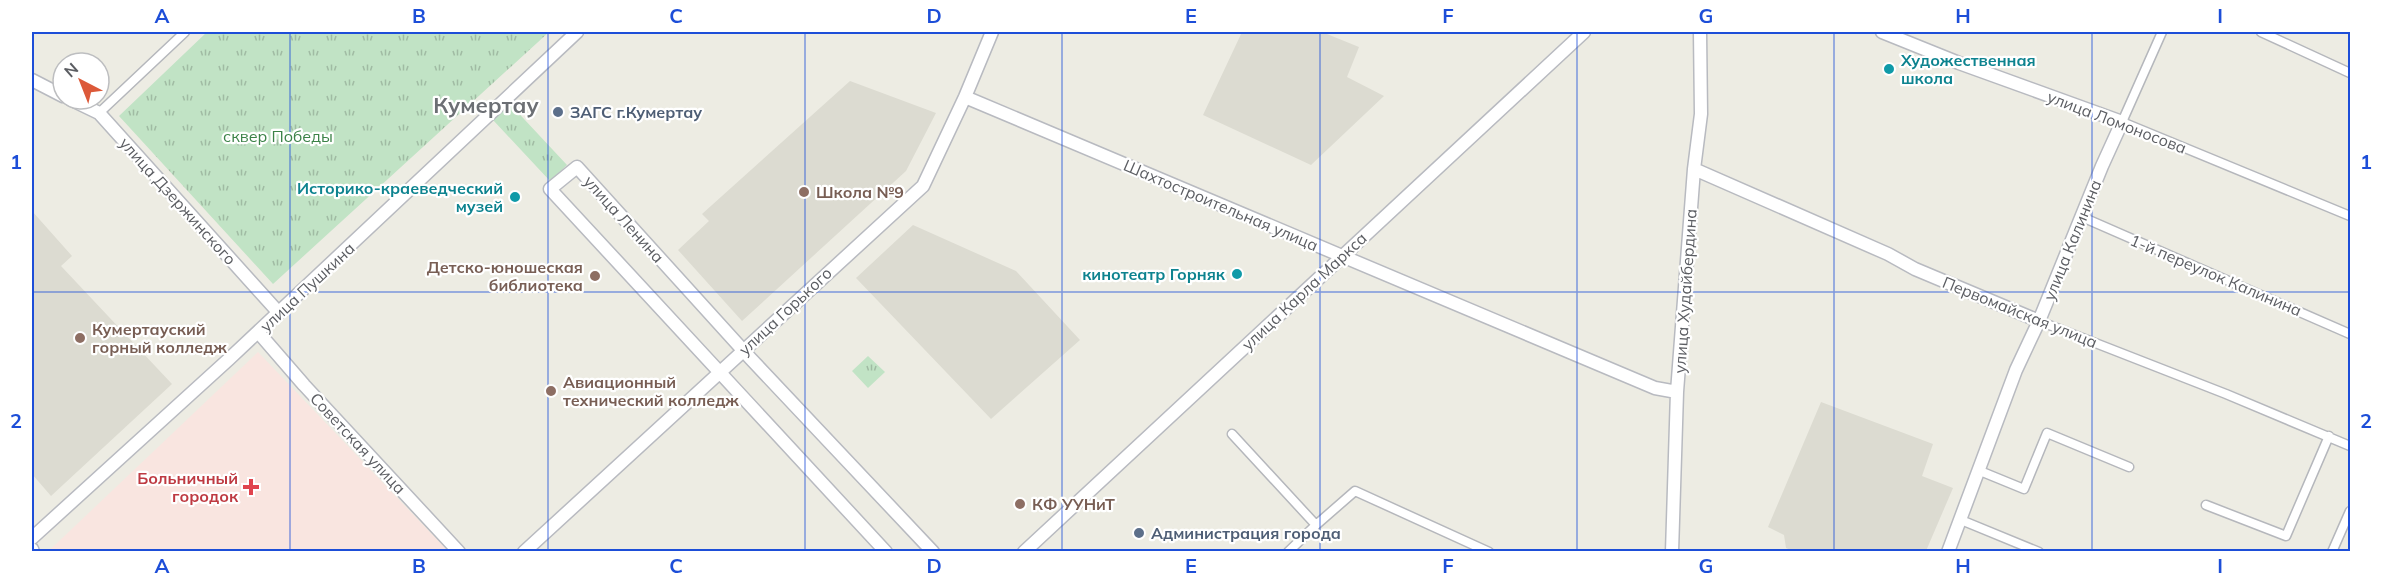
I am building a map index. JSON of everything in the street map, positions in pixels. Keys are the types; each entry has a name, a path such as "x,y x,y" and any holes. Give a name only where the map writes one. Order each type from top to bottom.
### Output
{"street":[{"path":"99,113 185,32"},
{"name":"улица Пушкина","path":"32,538 279,313 577,32"},
{"name":"улица Горького","path":"524,552 922,186 965,97 992,32"},
{"name":"улица Карла Маркса","path":"1024,552 1584,32"},
{"name":"улица Худайбердина","path":"1672,552 1677,393 1694,169 1701,114 1700,32"},
{"name":"улица Ломоносова","path":"1882,32 1959,63 2122,122 2350,216"},
{"name":"улица Калинина","path":"1948,552 2016,370 2039,321 2102,166 2162,32"},
{"path":"2261,32 2350,73"},
{"path":"32,80 51,90"},
{"name":"Шахтостроительная улица","path":"965,97 1655,388 1677,393"},
{"name":"улица Дзержинского","path":"95,111 279,313"},
{"name":"улица Ленина","path":"886,552 550,189 577,167 742,350 933,552"},
{"name":"Первомайская улица","path":"1694,169 1888,254 1915,269 2350,446"},
{"name":"1-й переулок Калинина","path":"2082,217 2350,334"},
{"name":"Советская улица","path":"258,332 459,552"},
{"path":"1232,434 1316,525"},
{"path":"1980,471 2024,489 2047,434 2129,467"},
{"path":"2206,505 2286,536 2330,436"},
{"path":"1288,552 1355,490 1489,552"},
{"path":"2332,552 2350,511"},
{"path":"1961,520 2039,552"}],"shaded area":[{"path":"1242,32 1322,32 1359,47 1347,77 1384,96 1311,165 1203,115"},
{"name":"Школа №9","path":"850,81 936,113 906,171 742,321 678,250 709,221 702,214"},
{"name":"Кумертауский горный колледж","path":"32,211 72,256 61,266 172,384 51,496 32,474"},
{"path":"913,225 1016,271 1080,340 991,419 856,278"},
{"name":"Больничный городок","path":"258,352 448,551 49,550 55,545"},
{"path":"1821,402 1933,444 1922,476 1953,488 1926,551 1793,551 1786,548 1784,535 1768,527"}],"green space":[{"name":"сквер Победы","path":"207,32 549,32 273,284 119,116"},
{"path":"510,104 567,165 550,181 493,120"},
{"path":"868,356 885,372 868,388 852,371"}],"place":[{"name":"Художественная школа","path":"1889,69"},
{"name":"ЗАГС г.Кумертау","path":"558,112"},
{"name":"Школа №9","path":"804,192"},
{"name":"Историко-краеведческий музей","path":"515,197"},
{"name":"кинотеатр Горняк","path":"1237,274"},
{"name":"Детско-юношеская библиотека","path":"595,276"},
{"name":"Кумертауский горный колледж","path":"80,338"},
{"name":"Авиационный технический колледж","path":"551,391"},
{"name":"Больничный городок","path":"251,487"},
{"name":"КФ УУНиТ","path":"1020,504"},
{"name":"Администрация города","path":"1139,533"}],"district":[{"name":"Кумертау","path":"486,105"}]}
